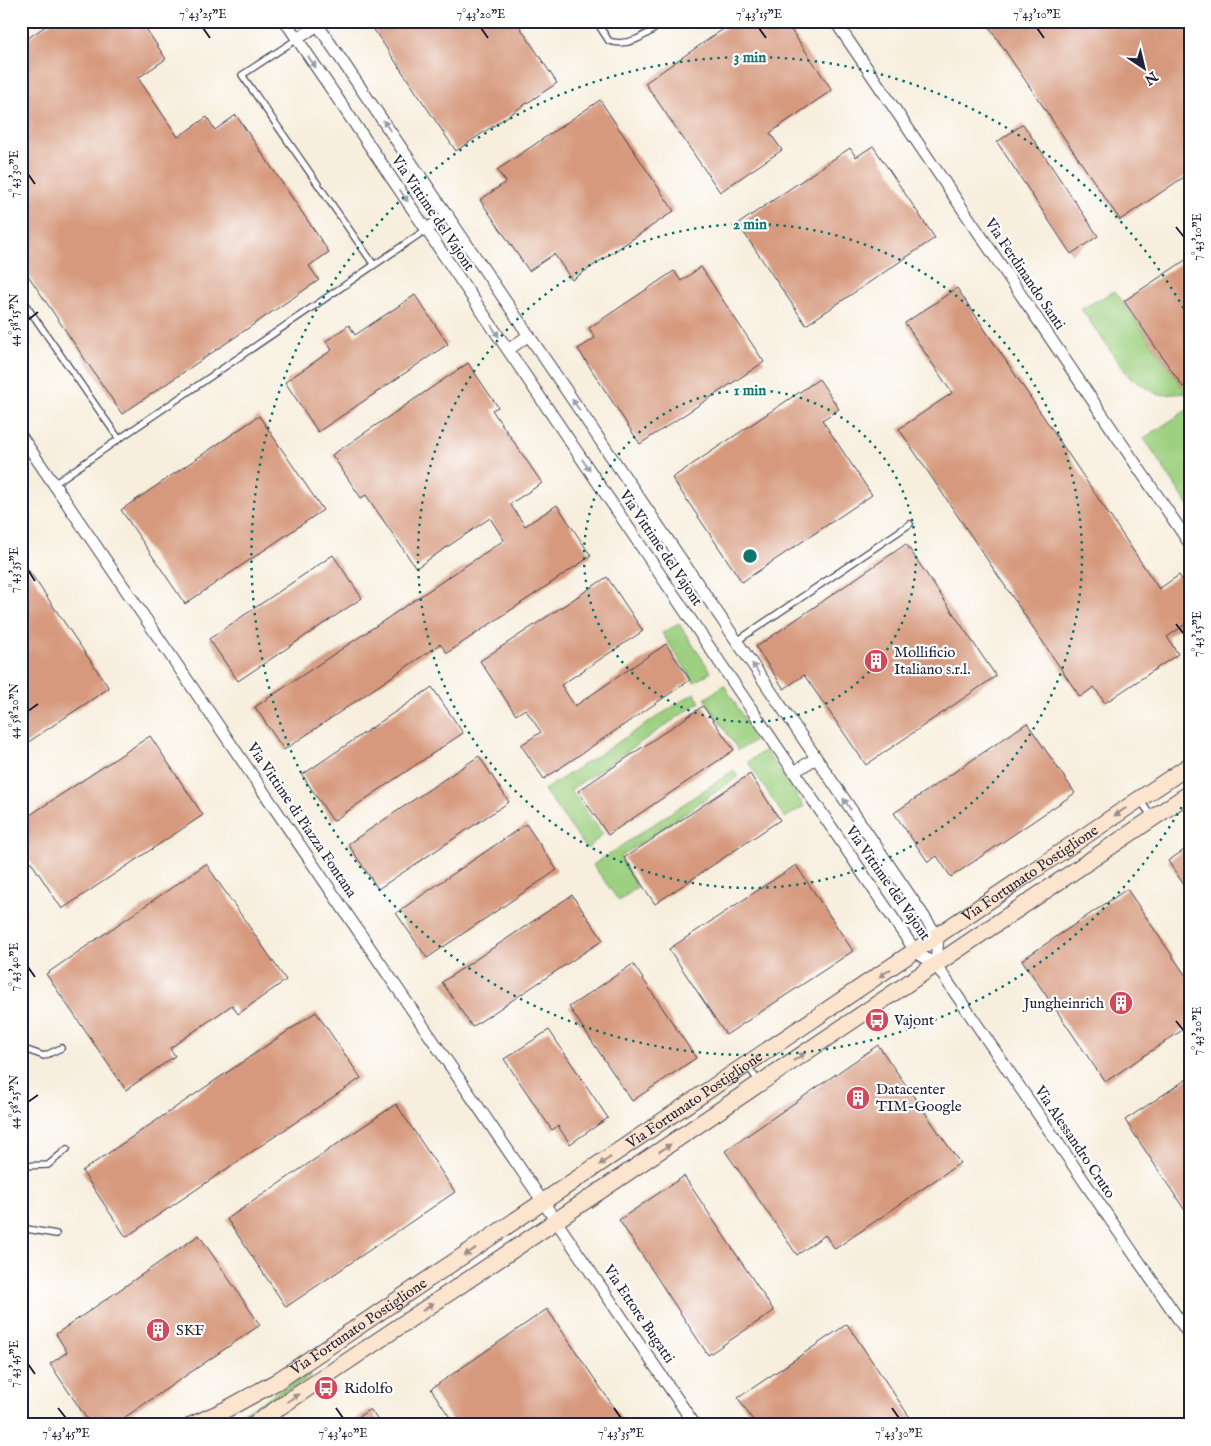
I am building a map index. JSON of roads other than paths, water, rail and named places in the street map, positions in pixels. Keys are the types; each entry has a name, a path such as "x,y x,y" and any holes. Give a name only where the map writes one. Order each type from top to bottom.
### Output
{"street":[{"name":"Via Vittime del Vajont","path":"285,21 916,952 936,965 938,937 317,23"},
{"name":"Via Ferdinando Santi","path":"834,21 1190,544"},
{"path":"297,39 317,23"},
{"path":"427,229 448,215"},
{"path":"508,350 529,335"},
{"name":"Via Vittime di Piazza Fontana","path":"21,436 557,1220"},
{"path":"794,772 816,758"},
{"name":"Via Fortunato Postiglione","path":"192,1425 225,1410 276,1382 307,1362 1190,765"},
{"name":"Via Fortunato Postiglione","path":"252,1425 1190,793"},
{"name":"Via Alessandro Cruto","path":"936,965 1190,1336"},
{"name":"Via Ettore Bugatti","path":"557,1220 695,1425"},
{"path":"307,1362 320,1379"}],"lane":[{"path":"596,21 609,41 618,44 633,42 666,21"},
{"path":"297,39 242,75 374,265"},
{"path":"54,484 427,229"},
{"path":"21,298 119,439"},
{"path":"737,641 910,524"},
{"path":"1140,800 1153,818"},
{"path":"21,1048 44,1056 61,1048"},
{"path":"747,1065 760,1084"},
{"path":"21,1166 48,1165 67,1149"},
{"path":"21,1228 56,1234"}],"place":[{"name":"Mollificio Italiano s.r.l.","path":"876,661"},
{"name":"Jungheinrich","path":"1121,1003"},
{"name":"Vajont","path":"877,1020"},
{"name":"Datacenter TIM-Google","path":"858,1098"},
{"name":"SKF","path":"158,1330"},
{"name":"Ridolfo","path":"326,1388"}]}
